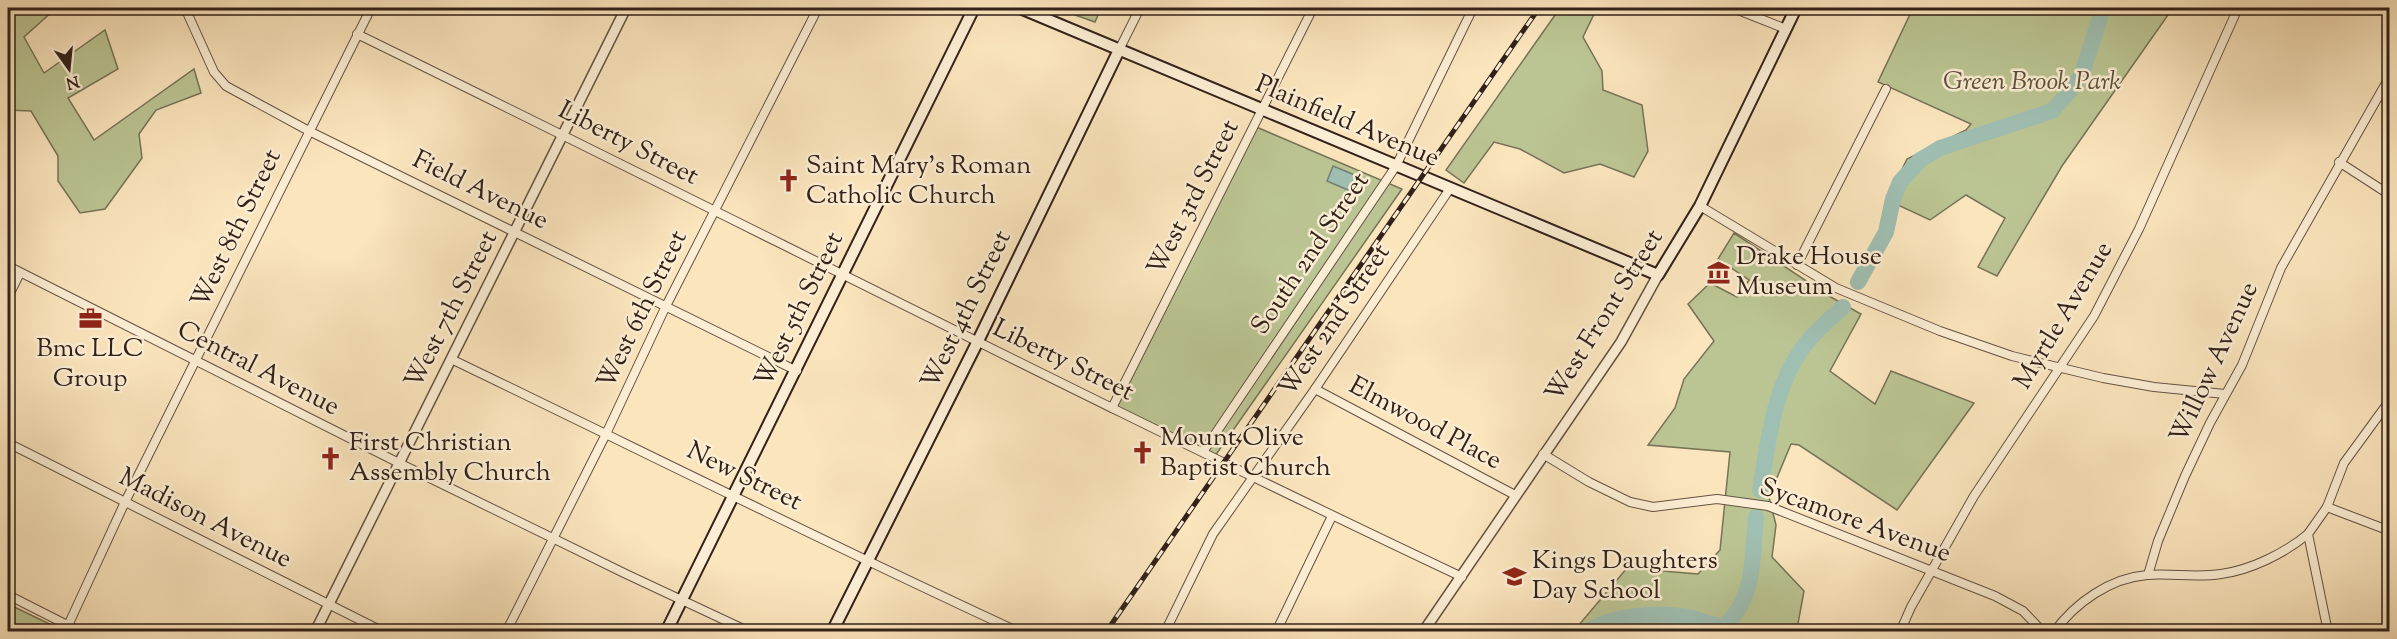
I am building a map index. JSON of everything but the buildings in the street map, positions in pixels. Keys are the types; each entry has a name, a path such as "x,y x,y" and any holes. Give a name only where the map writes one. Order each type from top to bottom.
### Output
{"main road":[{"name":"West 5th Street","path":"666,632 797,371 841,274 974,8"},
{"name":"Plainfield Avenue","path":"1020,8 1658,276"},
{"name":"West Front Street","path":"1658,276 1700,206 1796,8"},
{"name":"West 4th Street","path":"832,632 1119,50"}],"street":[{"name":"Field Avenue","path":"185,8 219,79 226,86 309,131 797,371"},
{"name":"West 8th Street","path":"66,628 125,502 371,8"},
{"name":"West 7th Street","path":"315,632 626,8"},
{"name":"West 6th Street","path":"506,632 606,434 665,308 818,8"},
{"name":"West 4th Street","path":"1119,50 1140,8"},
{"name":"West 3rd Street","path":"1112,408 1312,8"},
{"name":"South 2nd Street","path":"1203,452 1396,166 1473,8"},
{"path":"1733,8 1785,29"},
{"name":"Myrtle Avenue","path":"1900,632 1974,496 2094,316 2139,229 2238,8"},
{"name":"Liberty Street","path":"357,34 977,342 1462,577"},
{"name":"Willow Avenue","path":"2148,575 2158,541 2181,487 2210,423 2242,365 2282,268 2390,76"},
{"path":"1797,265 1886,89"},
{"path":"2340,162 2390,195"},
{"name":"West 2nd Street","path":"1165,632 1213,534 1315,389 1449,190"},
{"path":"1700,206 1836,288 1940,331 2012,356 2060,368 2154,387 2225,394"},
{"name":"Central Avenue","path":"8,266 399,463 750,632"},
{"path":"8,297 20,273"},
{"name":"West Front Street","path":"1423,632 1621,342 1658,276"},
{"name":"New Street","path":"451,359 866,561 1019,632"},
{"name":"Elmwood Place","path":"1315,389 1515,495"},
{"path":"2055,632 2062,621 2089,596 2113,585 2148,575 2224,574 2248,567 2294,545 2308,534 2327,507 2344,463 2390,400"},
{"name":"Madison Avenue","path":"8,443 384,632"},
{"name":"Sycamore Avenue","path":"1543,454 1589,482 1641,506 1653,507 1717,499 1768,506 2010,603 2023,611 2043,632"},
{"path":"2327,507 2390,531"},
{"path":"1276,632 1332,516"},
{"path":"2308,534 2328,632"},
{"path":"8,595 66,628 81,632"}],"green space":[{"path":"8,8 52,8 54,10 24,37 44,73 105,30 118,69 68,98 94,140 194,69 201,93 156,110 139,134 142,158 105,209 80,213 58,181 58,156 31,111 8,110 8,44 14,23"},
{"path":"1055,8 1101,8 1095,22"},
{"path":"1560,8 1597,8 1583,37 1602,71 1603,90 1642,105 1648,151 1634,177 1600,164 1564,173 1520,149 1494,142 1464,183 1446,170"},
{"name":"Green Brook Park","path":"1913,8 2169,8 2168,15 2062,166 1997,276 1978,267 2005,218 1966,195 1930,220 1887,200 1907,159 1966,130 1971,124 1878,82"},
{"path":"1254,126 1402,189 1215,456 1116,407"},
{"path":"1734,233 1829,296 1861,314 1830,371 1875,404 1891,371 1974,403 1897,510 1799,445 1791,444 1769,497 1776,525 1772,557 1804,591 1797,629 1801,631 1573,632 1627,568 1698,574 1720,550 1730,452 1648,445 1675,408 1684,379 1714,341 1688,304 1710,283 1737,297 1749,280 1718,259"},
{"path":"8,604 58,628 56,631 8,631"}],"shaded area":[{"path":"1333,166 1362,178 1355,193 1327,181"}],"waterway":[{"path":"1858,282 1886,232 1893,199 1900,182 1920,160 1940,148 2052,111 2082,74 2103,8"},
{"path":"1760,490 1774,413 1787,376 1807,342 1843,307"},
{"path":"1587,632 1597,626 1622,618 1649,615 1687,617 1723,626 1734,616 1747,590 1753,561 1756,517"}],"railway":[{"path":"1106,632 1539,8"}],"place":[{"name":"Saint Mary's Roman Catholic Church","path":"788,181"},
{"name":"Drake House Museum","path":"1718,272"},
{"name":"Bmc LLC Group","path":"90,318"},
{"name":"Mount Olive Baptist Church","path":"1142,453"},
{"name":"First Christian Assembly Church","path":"331,458"},
{"name":"Kings Daughters Day School","path":"1514,576"}]}
